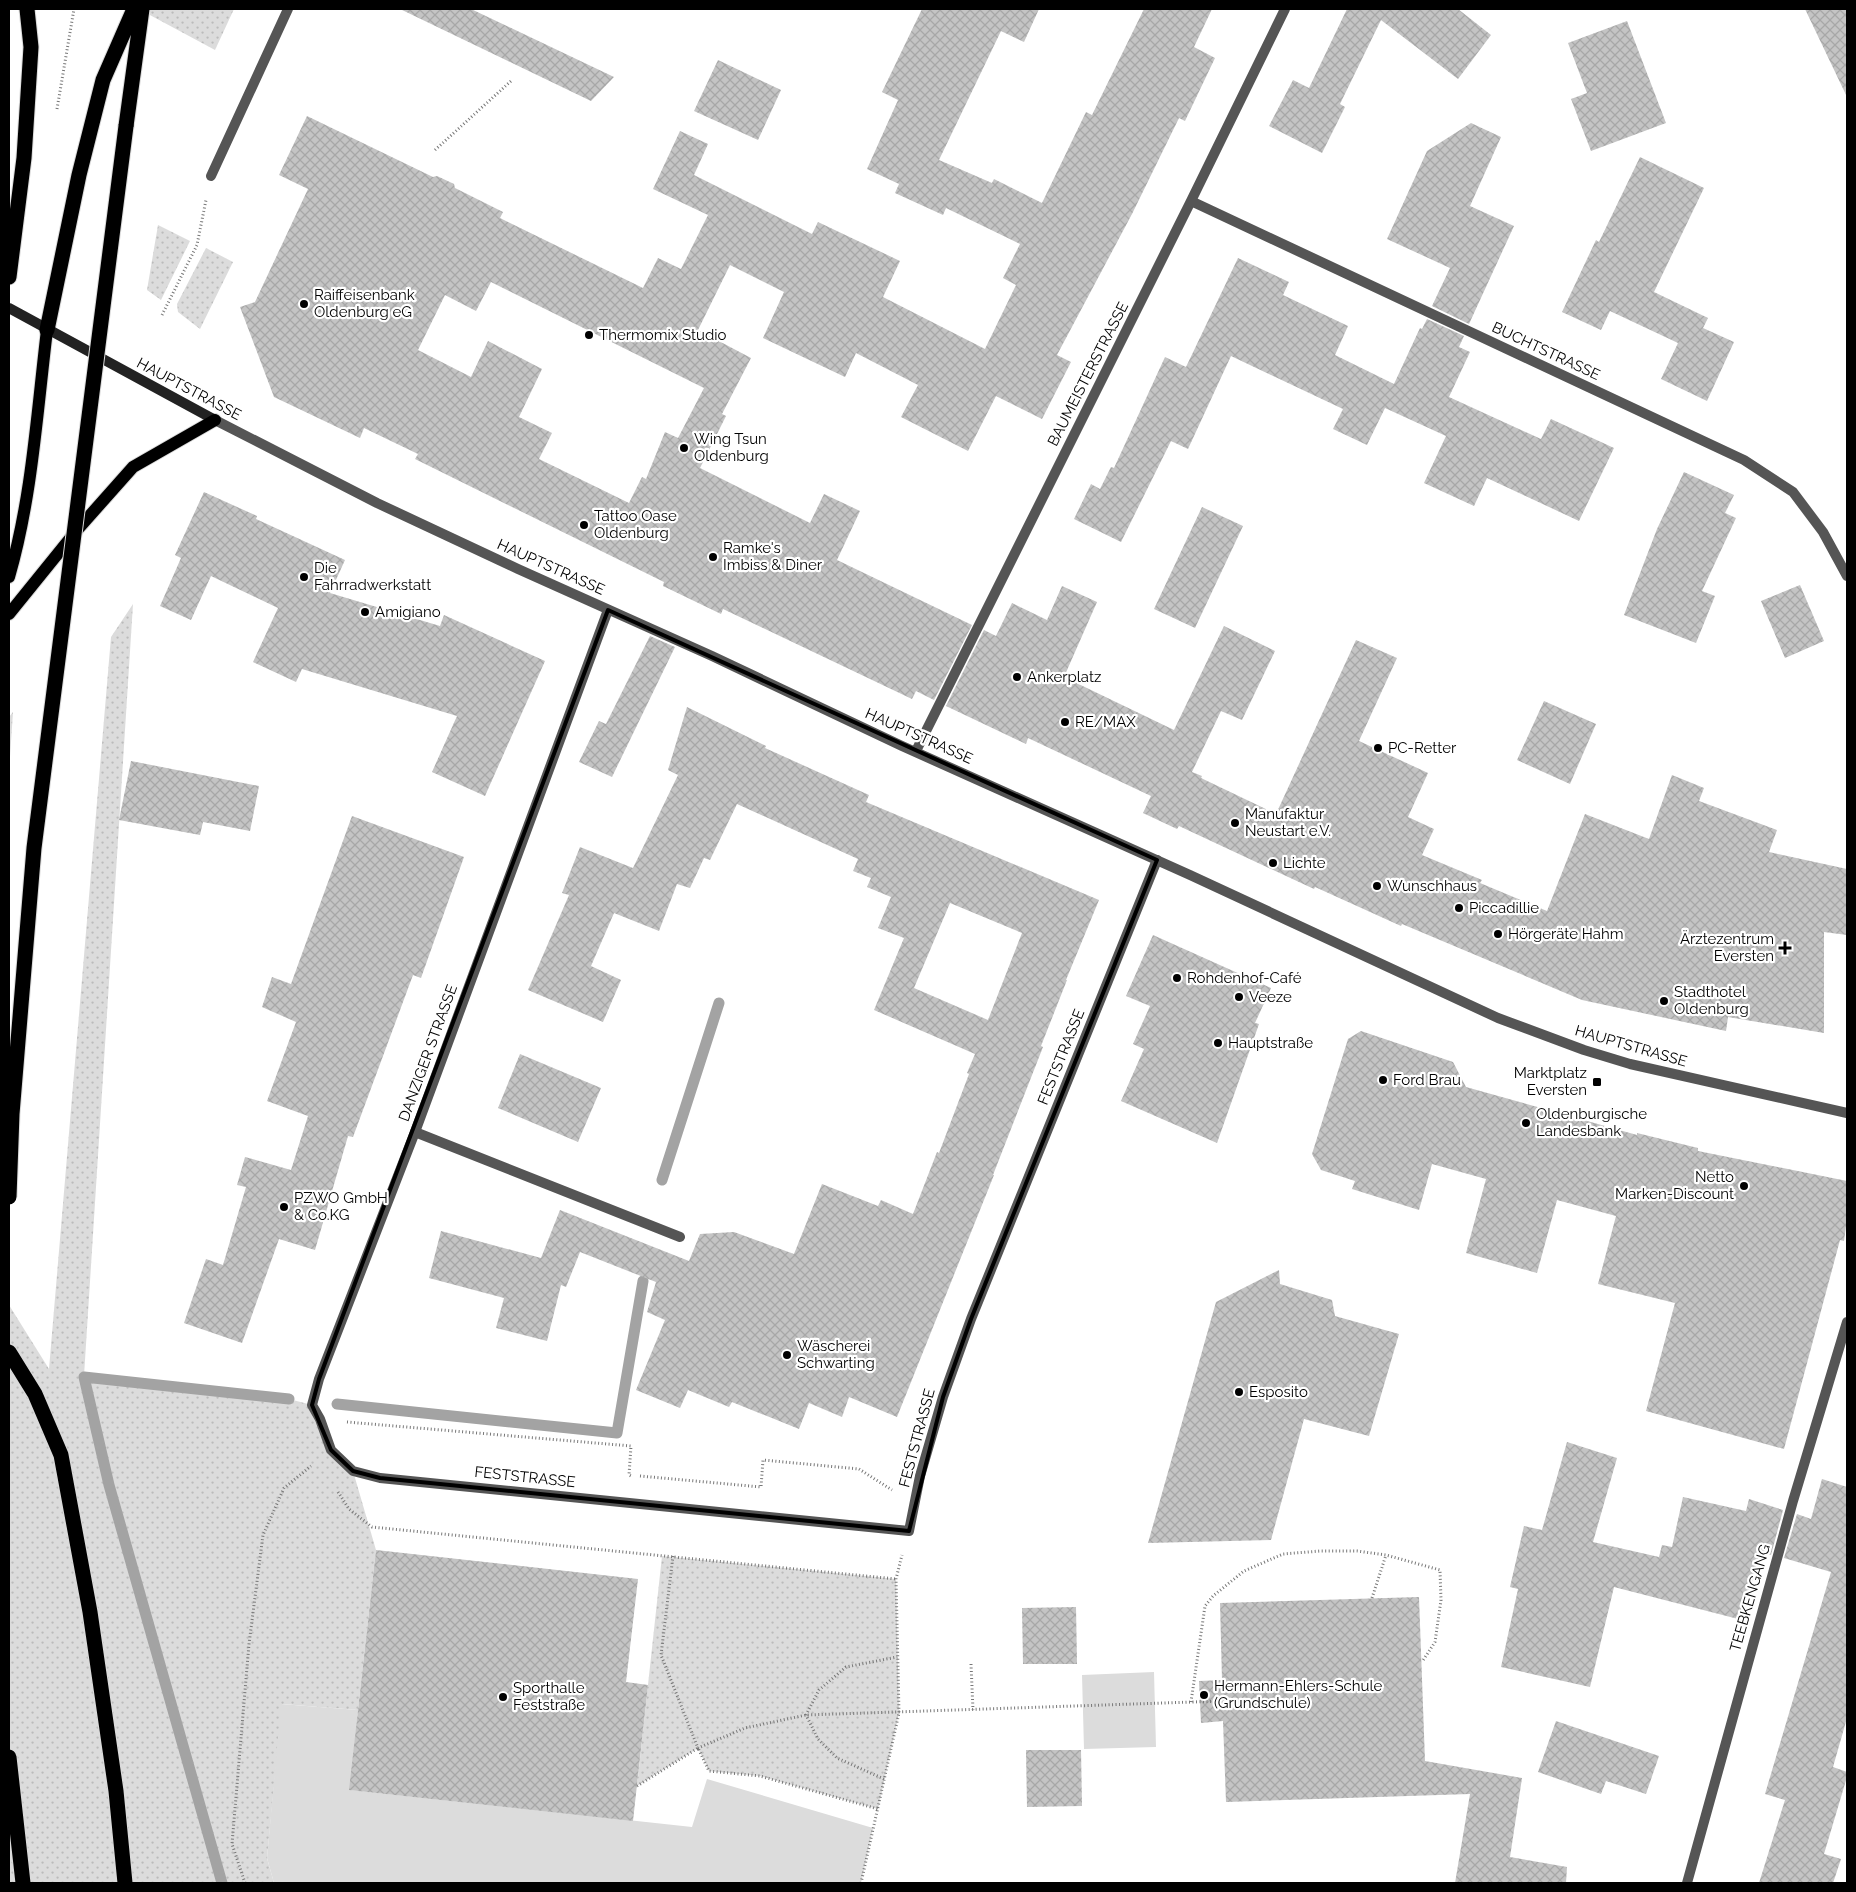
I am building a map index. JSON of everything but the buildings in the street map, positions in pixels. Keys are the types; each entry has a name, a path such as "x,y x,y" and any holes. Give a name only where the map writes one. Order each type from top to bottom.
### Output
{"highway":[{"path":"9,277 24,158 31,47 27,9"},
{"path":"47,330 79,175 103,80 134,9"},
{"path":"9,1196 12,1114 34,848 142,9"},
{"path":"9,1352 35,1394 61,1455 91,1622 116,1791 125,1883"},
{"path":"9,1757 23,1883"}],"main road":[{"name":"HAUPTSTRASSE","path":"9,308 215,420"},
{"path":"9,577 18,545 32,463 47,330"},
{"path":"9,614 77,530 133,467 215,420"}],"street":[{"path":"211,176 288,9"},
{"name":"BAUMEISTERSTRASSE","path":"916,752 1285,9"},
{"name":"BUCHTSTRASSE","path":"1191,201 1744,460 1793,492 1823,532 1847,576"},
{"name":"HAUPTSTRASSE","path":"215,420 308,469 443,535 712,656 916,752 1157,860 1498,1018 1584,1050 1639,1066 1847,1113"},
{"name":"DANZIGER STRASSE","path":"380,1478 353,1471 331,1450 320,1419 312,1405 318,1379 415,1132 608,610"},
{"name":"FESTSTRASSE","path":"380,1478 909,1531 916,1504 920,1476 943,1397 971,1319 1157,860"},
{"path":"415,1132 680,1237"},
{"name":"TEEBKENGANG","path":"1687,1883 1790,1510 1847,1322"}],"path":[{"path":"435,150 511,81"},
{"path":"162,315 197,245 211,176"},
{"path":"320,1419 631,1446 629,1475 648,1477 761,1487 763,1460 859,1469 916,1504"},
{"path":"245,1883 232,1844 248,1644 263,1535 284,1488 331,1450 338,1492 349,1509 372,1527 896,1579"},
{"path":"861,1883 899,1713 896,1579 909,1531"},
{"path":"1191,1702 1205,1606 1213,1596 1244,1571 1283,1554 1357,1551 1386,1555 1440,1570 1441,1600 1435,1642 1422,1662"},
{"path":"1372,1598 1386,1555"},
{"path":"673,1556 661,1655 708,1771 760,1776 878,1809"},
{"path":"806,1714 819,1690 846,1667 898,1657"},
{"path":"971,1664 973,1710"},
{"path":"636,1786 698,1748 745,1728 806,1714 899,1713 1223,1701"},
{"path":"806,1714 818,1739 837,1758 884,1780"}],"highlighted area":[{"path":"608,610 1157,860 971,1319 943,1397 909,1531 380,1478 353,1471 331,1450 312,1405 319,1379"}],"shaded area":[{"path":"149,9 234,9 215,50 148,14"},
{"path":"158,225 190,241 161,300 147,290"},
{"path":"206,248 233,262 200,329 178,312 177,304"},
{"path":"133,604 84,1376 289,1399 312,1405 331,1450 353,1471 376,1550 358,1710 282,1704 267,1858 274,1883 9,1883 9,1305 49,1369 111,637"},
{"path":"13,712 9,772 9,717"},
{"path":"662,1556 896,1579 899,1713 878,1809 760,1776 709,1771 698,1748 637,1786"},
{"path":"1154,1672 1156,1747 1084,1749 1082,1675"},
{"path":"281,1704 358,1710 350,1790 692,1827 707,1779 873,1828 861,1883 274,1883 267,1858"}],"waterway":[{"path":"662,1180 719,1003"},
{"path":"337,1404 617,1433 643,1281"},
{"path":"222,1883 109,1485 84,1377 289,1399"}],"place":[{"name":"Raiffeisenbank Oldenburg eG","path":"304,304"},
{"name":"Thermomix Studio","path":"589,335"},
{"name":"Wing Tsun Oldenburg","path":"684,448"},
{"name":"Tattoo Oase Oldenburg","path":"584,525"},
{"name":"Ramke's Imbiss & Diner","path":"713,557"},
{"name":"Die Fahrradwerkstatt","path":"304,577"},
{"name":"Amigiano","path":"365,612"},
{"name":"Ankerplatz","path":"1017,677"},
{"name":"RE/MAX","path":"1065,722"},
{"name":"PC-Retter","path":"1378,748"},
{"name":"Manufaktur Neustart e.V.","path":"1235,823"},
{"name":"Lichte","path":"1273,863"},
{"name":"Wunschhaus","path":"1377,886"},
{"name":"Piccadillie","path":"1459,908"},
{"name":"Hörgeräte Hahm","path":"1498,934"},
{"name":"Ärztezentrum Eversten","path":"1785,948"},
{"name":"Rohdenhof-Café","path":"1177,978"},
{"name":"Veeze","path":"1239,997"},
{"name":"Stadthotel Oldenburg","path":"1664,1001"},
{"name":"Hauptstraße","path":"1218,1043"},
{"name":"Ford Brau","path":"1383,1080"},
{"name":"Marktplatz Eversten","path":"1597,1082"},
{"name":"Oldenburgische Landesbank","path":"1526,1123"},
{"name":"Netto Marken-Discount","path":"1744,1186"},
{"name":"PZWO GmbH & Co.KG","path":"284,1207"},
{"name":"Wäscherei Schwarting","path":"787,1355"},
{"name":"Esposito","path":"1239,1392"},
{"name":"Hermann-Ehlers-Schule (Grundschule)","path":"1204,1695"},
{"name":"Sporthalle Feststraße","path":"503,1697"}]}
